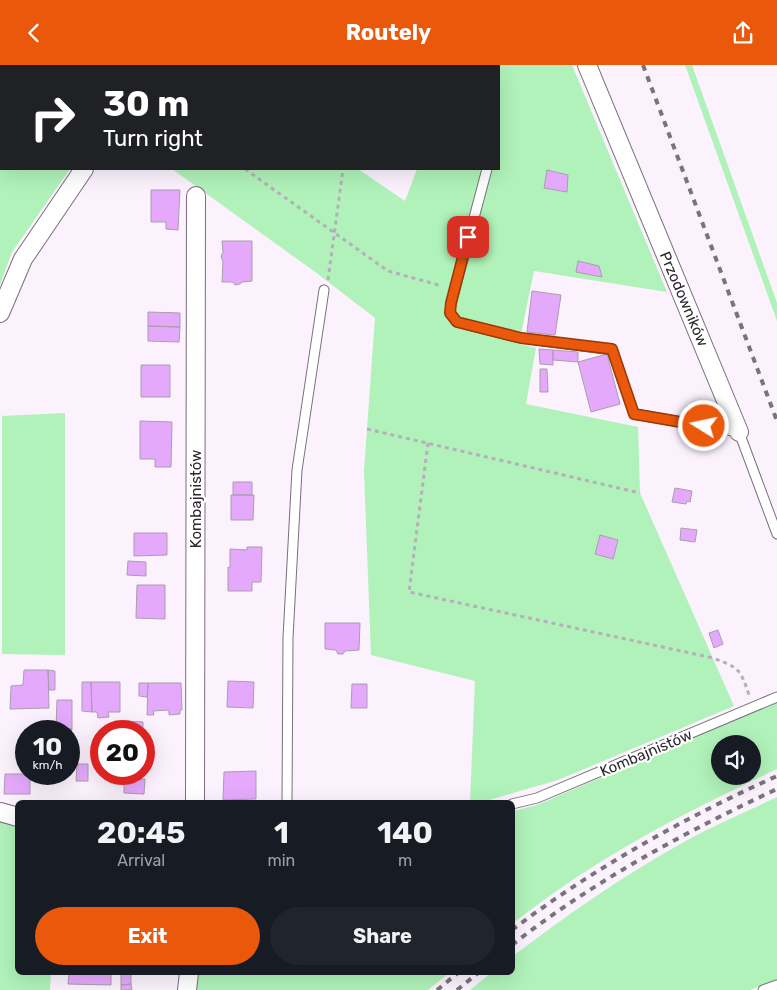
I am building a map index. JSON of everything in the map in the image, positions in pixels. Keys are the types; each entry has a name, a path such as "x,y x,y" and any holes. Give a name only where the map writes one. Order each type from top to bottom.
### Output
{"street":[{"name":"Przodowników","path":"587,65 739,432"},
{"path":"0,313 23,259 83,170"},
{"name":"Kombajnistów","path":"195,800 196,196"},
{"path":"0,812 15,816"},
{"path":"187,990 189,975"}],"lane":[{"path":"487,170 450,313 457,322 521,338 612,349 634,414 739,432"},
{"path":"288,800 288,638 297,470 324,289"},
{"name":"Przodowników","path":"739,432 777,534"},
{"name":"Kombajnistów","path":"515,803 537,798 777,697"},
{"path":"763,990 777,985"}],"path":[{"path":"246,170 388,271 455,289"},
{"path":"324,289 328,281 343,170"},
{"path":"367,429 640,493"},
{"path":"428,443 409,592 713,658 734,666 742,675 753,707"}],"green space":[{"path":"500,65 572,65 667,292 534,271 519,344 536,348 526,404 638,427 640,493 734,706 558,780 489,800 470,800 475,681 371,655 364,471 375,318 318,274 173,170 359,170 405,201 417,170 500,170"},
{"path":"685,65 692,65 777,303 777,321"},
{"path":"0,170 69,170 12,252 0,285"},
{"path":"65,413 65,655 2,654 2,416"},
{"path":"777,702 777,769 761,777 761,735 711,735 711,785 745,785 656,830 604,860 515,922 515,810 537,805"},
{"path":"777,797 777,980 750,990 470,990 489,975 515,975 515,955 618,882 718,824"},
{"path":"0,817 15,821 15,975 51,975 50,990 0,990"},
{"path":"197,975 447,975 428,990 194,990"}],"building":[{"path":"547,170 568,175 567,192 544,188"},
{"path":"151,190 180,190 178,230 166,229 166,222 151,222"},
{"path":"222,241 252,241 252,281 235,285 233,282 222,282"},
{"path":"578,261 599,266 602,277 576,272"},
{"path":"532,291 561,295 555,335 527,332"},
{"path":"148,312 180,313 180,327 148,326"},
{"path":"148,326 180,327 179,342 148,341"},
{"path":"539,349 553,350 553,365 540,364"},
{"path":"553,350 578,352 578,362 553,360"},
{"path":"607,354 620,404 591,412 578,362"},
{"path":"141,365 170,365 170,397 141,397"},
{"path":"540,369 547,369 548,392 540,392"},
{"path":"140,421 172,422 171,467 155,467 155,459 140,459"},
{"path":"233,482 252,482 252,495 233,495"},
{"path":"675,488 692,491 690,502 687,501 686,504 672,502"},
{"path":"231,495 254,495 253,520 231,520"},
{"path":"681,528 697,530 695,542 680,540"},
{"path":"134,533 167,533 167,555 134,556"},
{"path":"600,535 618,540 613,559 595,554"},
{"path":"247,547 262,547 261,582 252,582 252,591 228,591 230,549 247,550"},
{"path":"128,561 146,562 146,576 127,575"},
{"path":"137,585 165,585 165,619 136,618"},
{"path":"325,623 360,623 359,650 345,651 343,654 338,654 336,650 325,649"},
{"path":"718,630 723,644 714,648 709,633"},
{"path":"24,670 48,670 49,708 10,709 11,686 23,685"},
{"path":"48,670 55,671 55,690 49,690"},
{"path":"228,681 254,682 253,708 227,707"},
{"path":"82,682 91,682 92,712 82,711"},
{"path":"91,682 120,682 120,712 108,712 109,717 98,718 97,712 92,712"},
{"path":"139,683 148,683 147,697 139,696"},
{"path":"148,683 181,683 182,710 180,710 180,714 169,715 169,710 153,711 154,715 147,715"},
{"path":"352,684 367,684 367,708 351,708"},
{"path":"57,700 72,700 72,720 56,720"},
{"path":"80,764 88,764 88,781 80,781"},
{"path":"256,771 256,799 223,800 224,772"},
{"path":"5,774 15,774 15,785 30,785 30,794 4,794"},
{"path":"124,785 145,785 144,794 124,793"},
{"path":"69,975 111,975 111,985 68,984"},
{"path":"121,975 131,975 131,984 121,985"},
{"path":"131,984 132,990 121,990 121,985"}],"railway":[{"path":"643,65 777,421"},
{"path":"515,928 543,907 640,845 708,809 777,776"},
{"path":"515,943 574,900 640,859 777,789"},
{"path":"437,990 456,975"},
{"path":"457,990 476,975"}],"route":[{"path":"468,237 451,303 450,313 457,322 521,338 612,349 634,414 704,426"}]}
